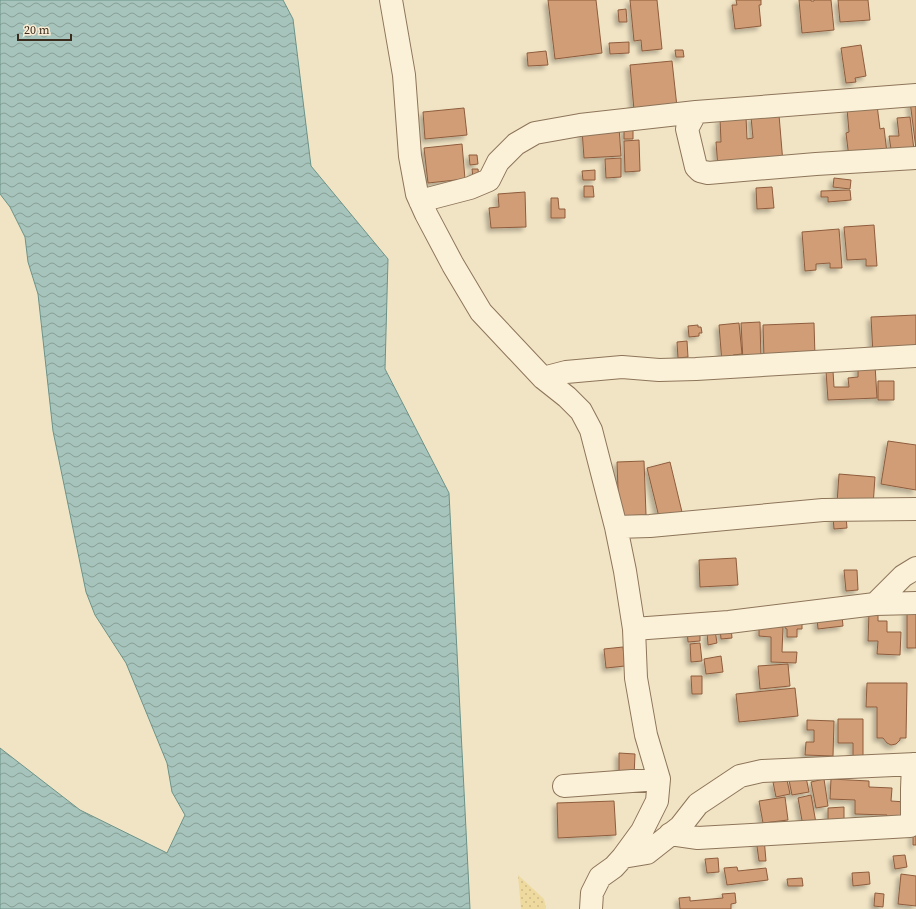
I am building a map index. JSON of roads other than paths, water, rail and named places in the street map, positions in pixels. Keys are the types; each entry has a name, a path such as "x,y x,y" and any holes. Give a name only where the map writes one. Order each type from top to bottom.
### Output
{"street":[{"path":"391,0 404,75 410,156 417,194 453,265 481,312 543,378 567,397 581,411 591,430 616,527 625,571 634,629 636,678 646,735 659,779 657,801 642,831 614,867 600,877 592,893 592,909"},
{"path":"420,201 470,188 489,180 498,162 516,144 535,133 580,125 696,112 916,95"},
{"path":"696,112 686,129 696,167 700,171 708,173 816,164 916,158"},
{"path":"543,378 566,372 622,367 659,370 696,369 916,356"},
{"path":"616,527 650,526 823,510 916,509"},
{"path":"876,604 903,576 916,568"},
{"path":"634,629 729,622 876,604 916,603"},
{"path":"623,857 647,853 670,834 680,827 698,804 740,776 762,771 914,764 912,817 910,826 887,826 698,838 670,834"},
{"path":"564,786 659,779"}],"water":[{"path":"0,0 283,0 293,19 311,166 388,259 385,369 449,493 470,909 0,909 0,748 80,810 167,853 185,815 172,792 167,763 126,663 95,615 86,592 53,431 38,294 28,262 25,237 10,207 0,194"}]}
